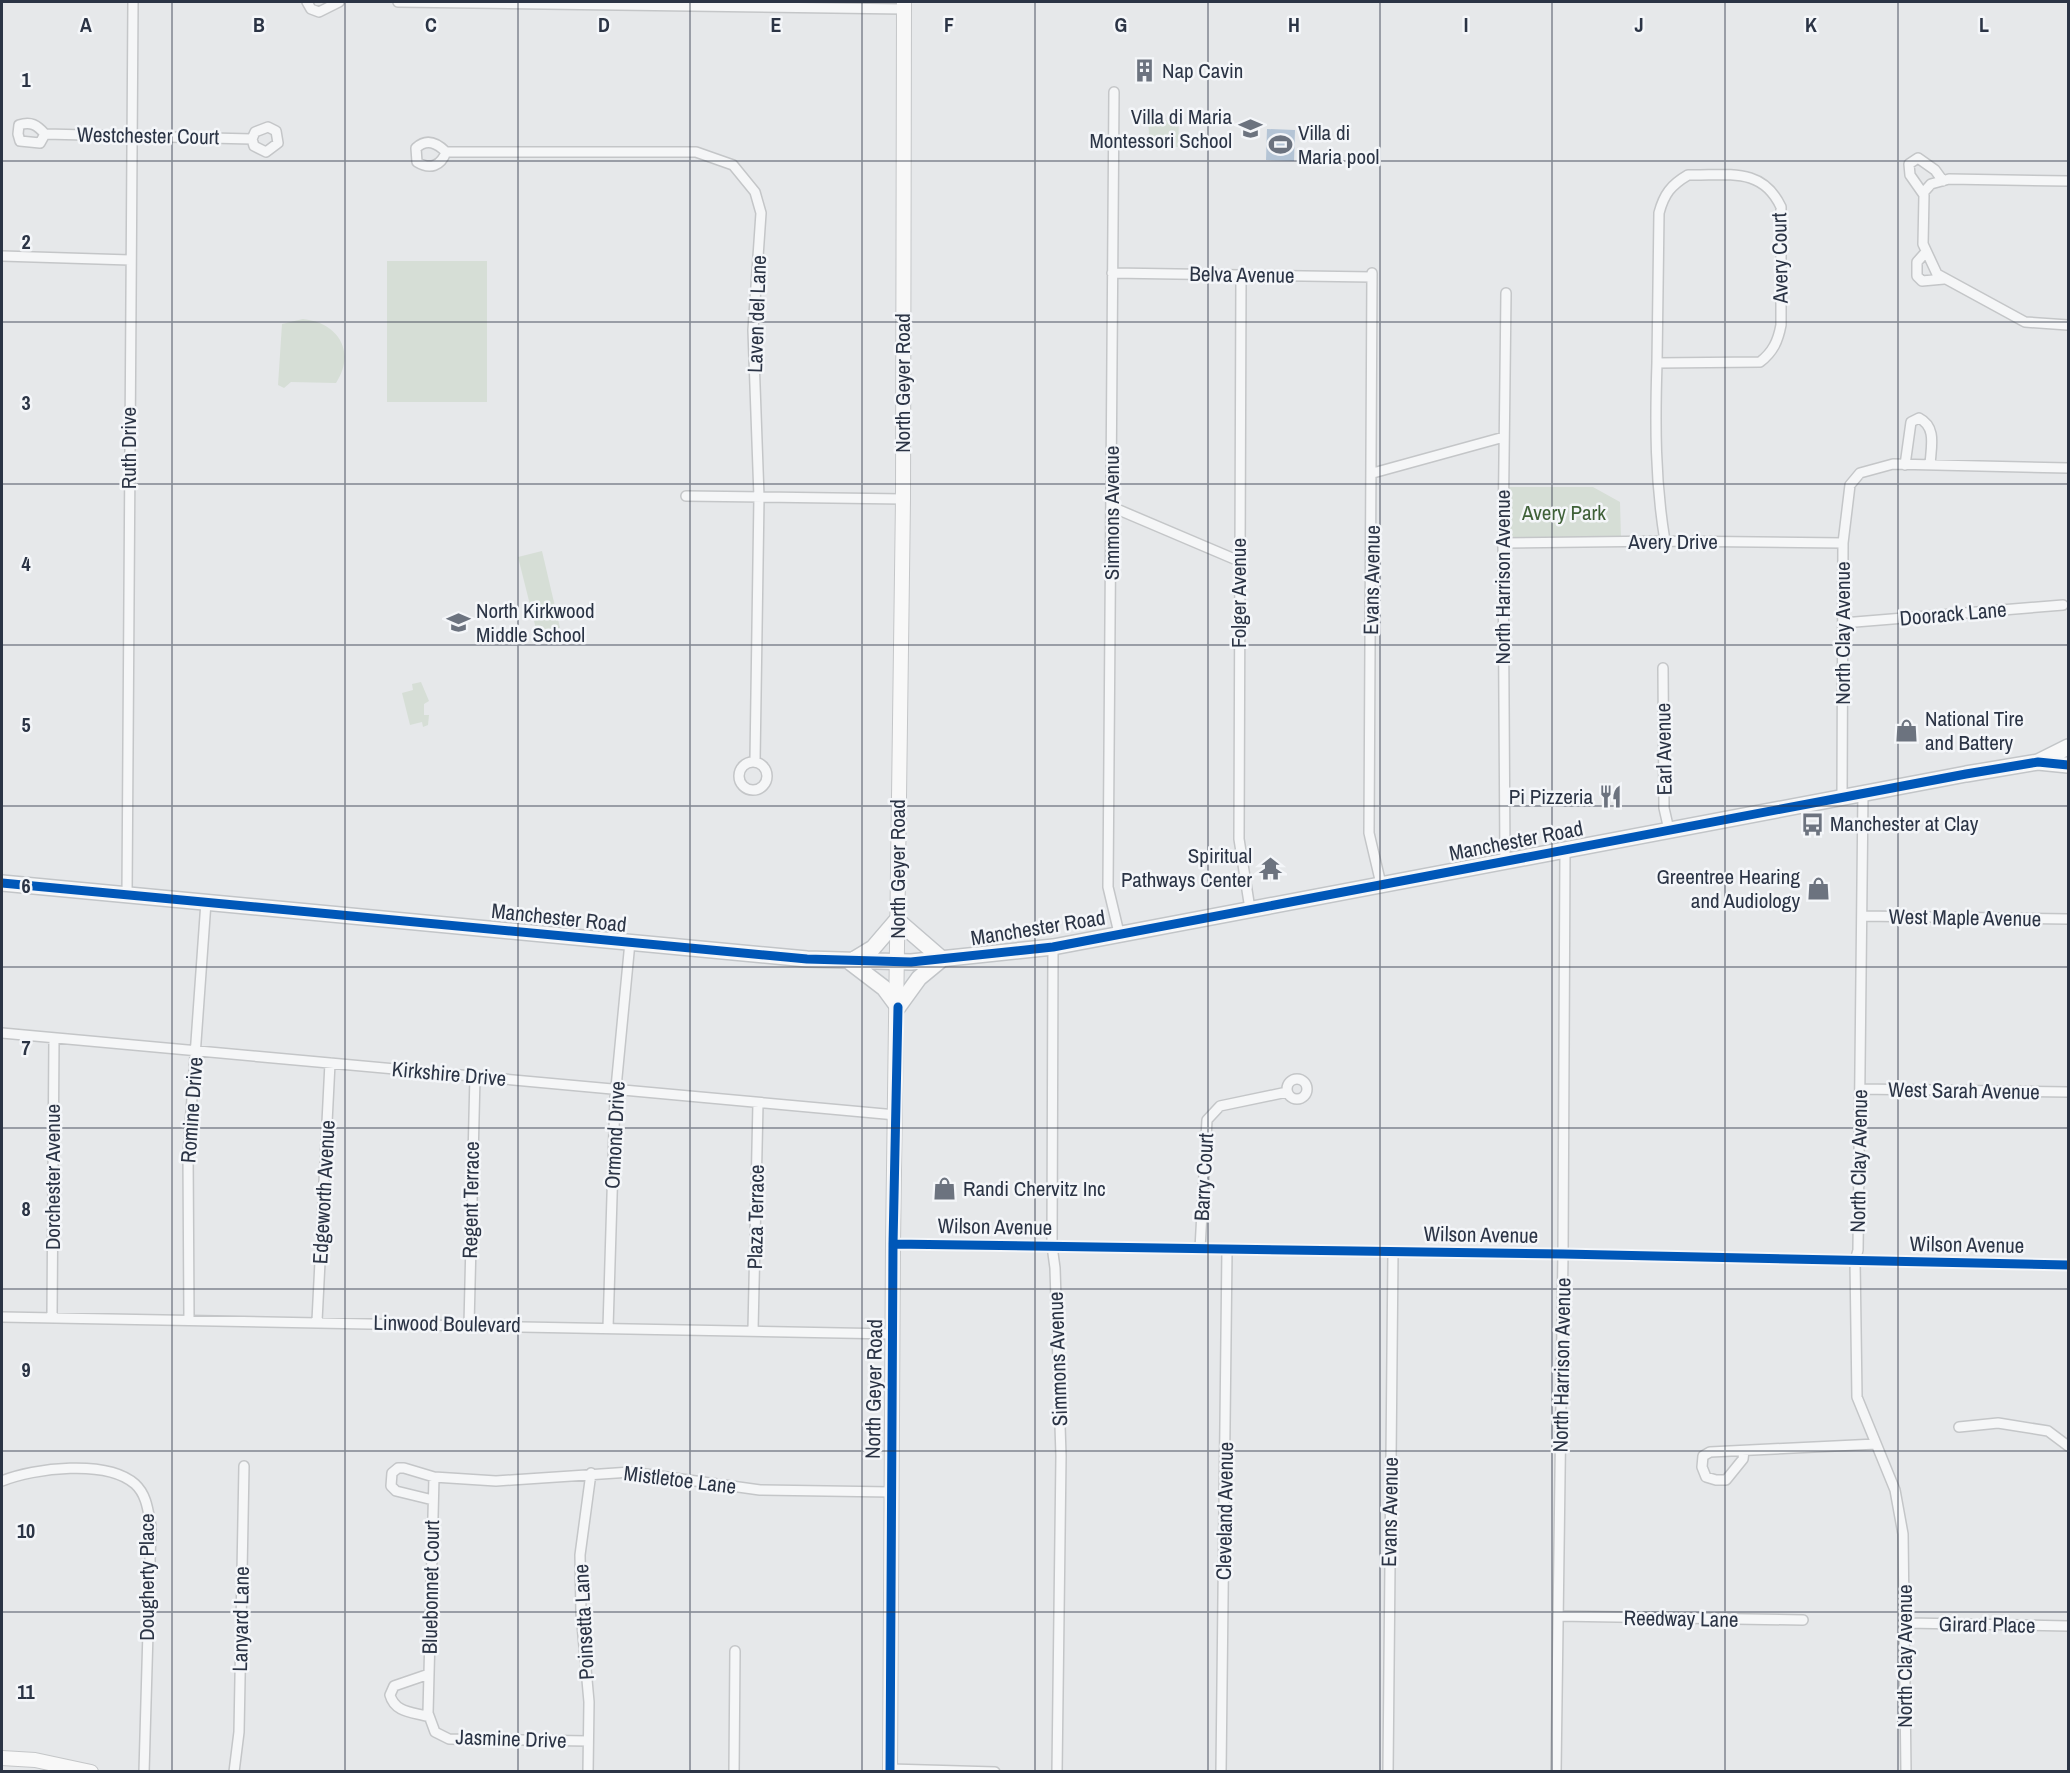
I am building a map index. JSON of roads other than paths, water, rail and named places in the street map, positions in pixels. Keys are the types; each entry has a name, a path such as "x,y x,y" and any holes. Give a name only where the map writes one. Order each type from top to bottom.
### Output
{"main road":[{"name":"Manchester Road","path":"2037,762 2068,747"},
{"name":"Manchester Road","path":"2,883 850,962 898,962 1053,947 1863,793 2037,762 2068,765"},
{"path":"897,920 942,959 919,978 898,1007 884,988 850,962 873,948 897,920"}],"street":[{"name":"Ruth Drive","path":"128,895 133,2"},
{"path":"307,2 311,9 319,12 339,2"},
{"path":"398,2 904,5"},
{"name":"North Geyer Road","path":"890,1770 892,1334 903,500 904,5"},
{"name":"Simmons Avenue","path":"1114,92 1108,887 1119,933"},
{"name":"Westchester Court","path":"45,134 252,139"},
{"name":"Laven del Lane","path":"446,152 696,152 733,165 748,180 760,202 753,330 759,497 755,761"},
{"path":"1942,181 1926,162 1918,158 1910,162 1910,175 1923,193 1923,244 1934,271 1944,279 2025,322 2068,325"},
{"name":"Avery Court","path":"1657,363 1760,363 1769,355 1777,342 1781,325 1781,207 1774,192 1765,183 1751,177 1688,175 1675,182 1663,197 1659,213 1655,446 1658,497 1665,541"},
{"path":"1923,193 1931,184 1942,181 2068,181"},
{"path":"1925,253 1917,262 1917,276 1922,281 1944,279"},
{"path":"2,256 130,260"},
{"name":"Belva Avenue","path":"1112,273 1241,276 1372,275"},
{"name":"Evans Avenue","path":"1372,275 1373,473 1369,833 1382,884"},
{"name":"Folger Avenue","path":"1241,276 1239,840 1250,909"},
{"name":"North Harrison Avenue","path":"1505,861 1503,543 1506,293"},
{"path":"1930,465 1931,430 1927,422 1918,418 1911,422 1908,432 1905,465 2068,468"},
{"path":"1373,473 1504,437"},
{"name":"North Clay Avenue","path":"1842,797 1843,543 1850,485 1860,473 1875,467 1905,465"},
{"path":"686,496 903,500"},
{"path":"1112,507 1239,561"},
{"name":"Avery Drive","path":"1503,543 1665,541 1843,543"},
{"name":"Doorack Lane","path":"1843,623 2066,609 2068,596"},
{"name":"Earl Avenue","path":"1663,668 1664,808 1669,830"},
{"name":"North Clay Avenue","path":"1863,793 1858,1250 1855,1261 1857,1397 1895,1490 1900,1512 1906,1623 1906,1772"},
{"name":"North Harrison Avenue","path":"1556,1772 1563,1254 1565,850"},
{"name":"Romine Drive","path":"189,1319 188,1154 206,902"},
{"name":"West Maple Avenue","path":"1862,916 2068,919"},
{"name":"Ormond Drive","path":"608,1328 617,1089 630,942"},
{"name":"Simmons Avenue","path":"1053,947 1052,1245 1055,1268 1060,1411 1057,1772"},
{"name":"Kirkshire Drive","path":"2,1033 896,1115"},
{"name":"Dorchester Avenue","path":"52,1317 54,1038"},
{"name":"Edgeworth Avenue","path":"317,1321 330,1063"},
{"name":"Regent Terrace","path":"469,1325 475,1076"},
{"name":"West Sarah Avenue","path":"1860,1089 2068,1092"},
{"name":"Barry Court","path":"1200,1249 1207,1120 1220,1106 1287,1092"},
{"name":"Plaza Terrace","path":"753,1330 758,1103"},
{"name":"Wilson Avenue","path":"893,1244 1563,1254 2068,1265"},
{"name":"Cleveland Avenue","path":"1221,1772 1227,1250"},
{"name":"Evans Avenue","path":"1388,1772 1393,1252"},
{"name":"Linwood Boulevard","path":"2,1317 317,1321 892,1334"},
{"path":"1959,1427 1998,1423 2048,1431 2068,1446"},
{"path":"1744,1451 1733,1474 1726,1480 1716,1480 1706,1476 1702,1467 1703,1456 1719,1451 1876,1444"},
{"name":"Lanyard Lane","path":"234,1772 239,1732 244,1466"},
{"name":"Dougherty Place","path":"3,1480 17,1474 70,1468 114,1472 135,1484 146,1500 151,1526 144,1772"},
{"name":"Bluebonnet Court","path":"433,1500 396,1491 391,1486 392,1473 398,1468 434,1476 429,1717 435,1732"},
{"name":"Mistletoe Lane","path":"434,1476 496,1481 631,1472 760,1490 891,1492"},
{"name":"Poinsetta Lane","path":"588,1772 590,1702 581,1613 580,1555 591,1473"},
{"name":"Reedway Lane","path":"1558,1616 1803,1620"},
{"name":"Girard Place","path":"1906,1623 2068,1626"},
{"path":"734,1772 735,1651"},
{"name":"Bluebonnet Court","path":"429,1674 394,1686 390,1695 392,1703 400,1710 429,1717"},
{"name":"Jasmine Drive","path":"435,1732 449,1739 588,1741"},
{"path":"2,1758 35,1760 91,1772"},
{"path":"890,1770 995,1772"}],"water":[{"name":"Villa di Maria pool","path":"1267,129 1295,130 1294,161 1266,160"}],"place":[{"name":"Nap Cavin","path":"1144,71"},
{"name":"Villa di Maria Montessori School","path":"1250,129"},
{"name":"Villa di Maria pool","path":"1280,145"},
{"name":"North Kirkwood Middle School","path":"458,623"},
{"name":"National Tire and Battery","path":"1907,731"},
{"name":"Pi Pizzeria","path":"1611,797"},
{"name":"Manchester at Clay","path":"1812,824"},
{"name":"Spiritual Pathways Center","path":"1270,868"},
{"name":"Greentree Hearing and Audiology","path":"1818,889"},
{"name":"Randi Chervitz Inc","path":"945,1189"}],"park label":[{"name":"Avery Park","path":"1564,513"}]}
